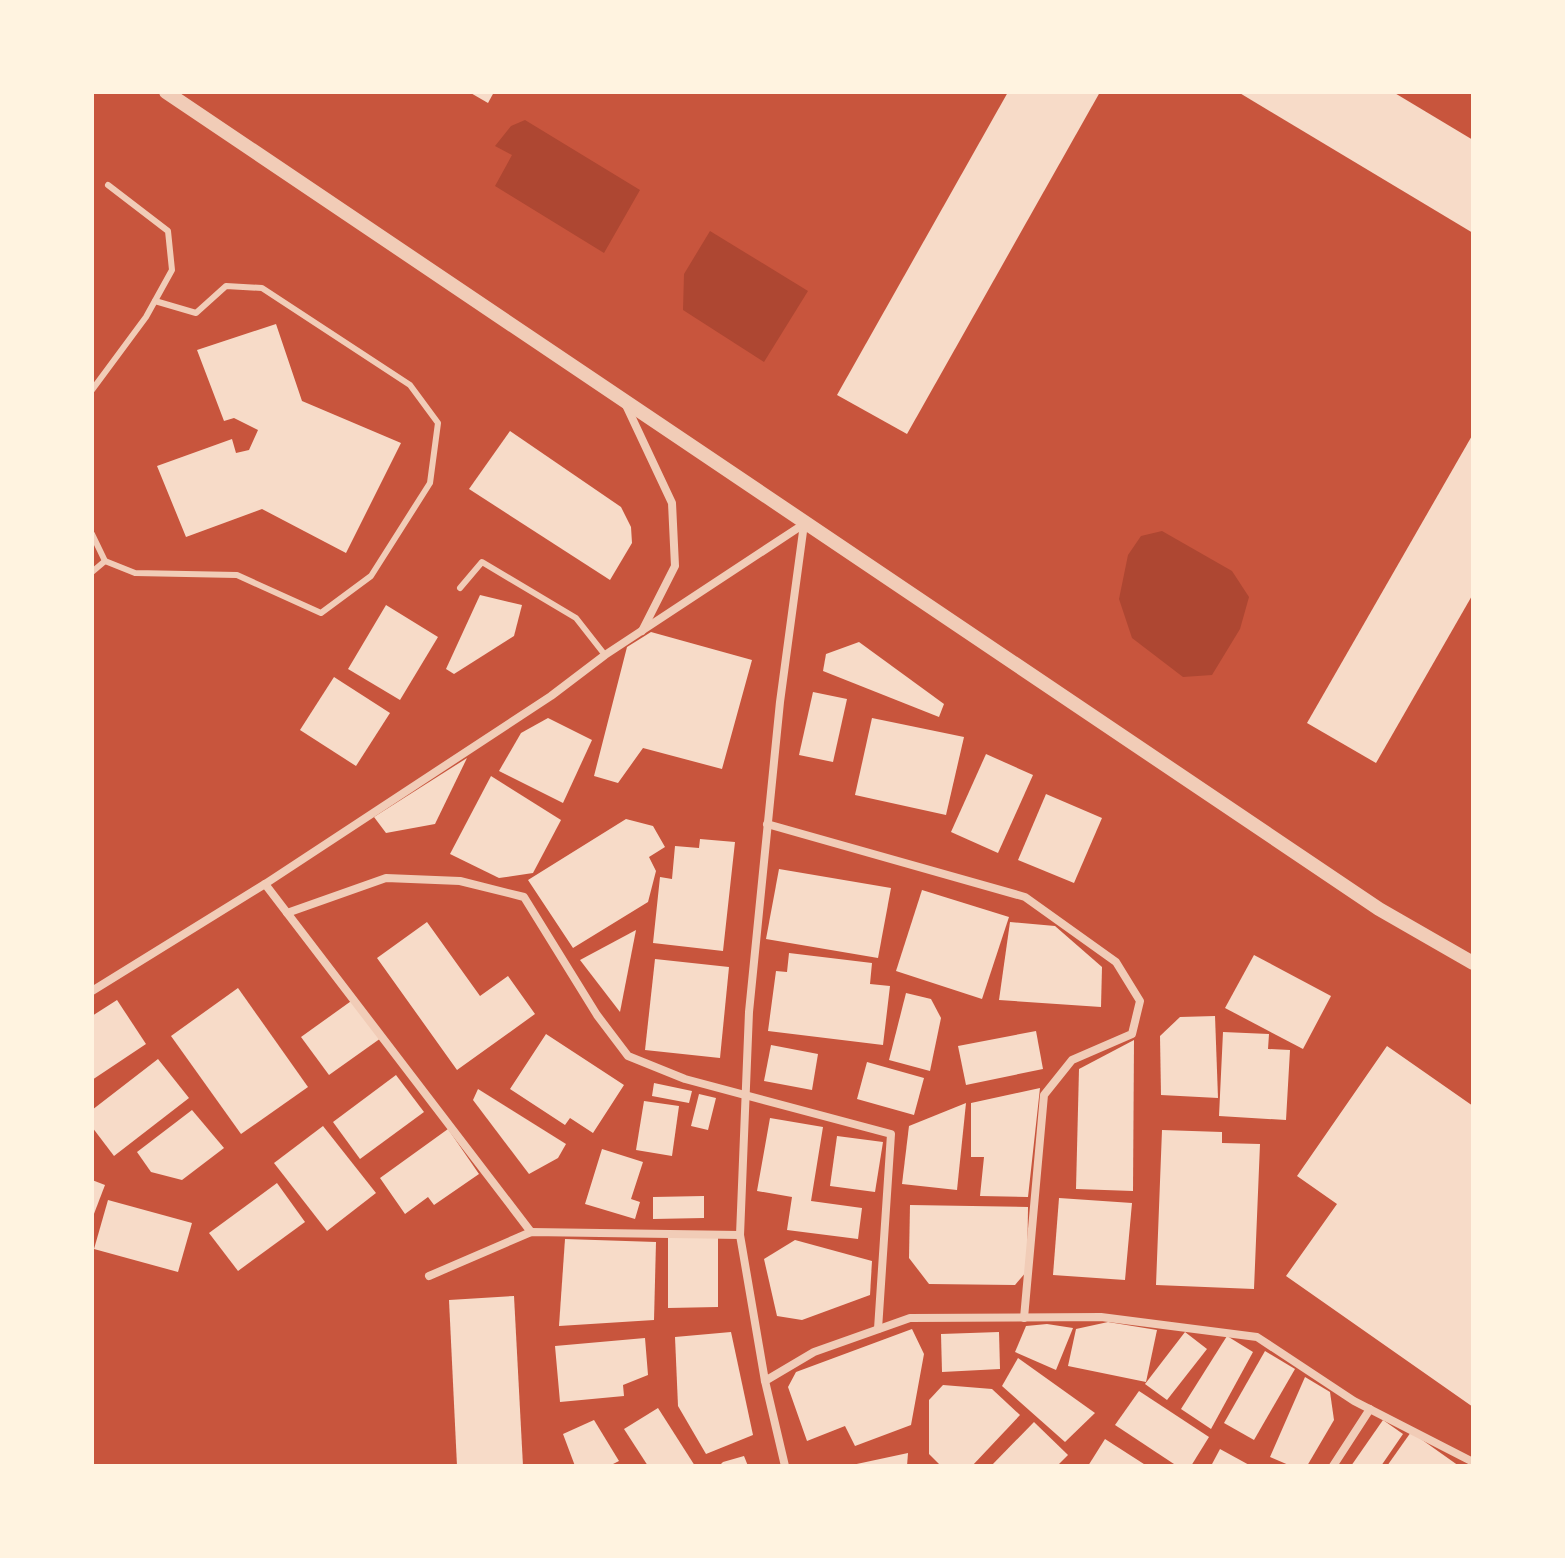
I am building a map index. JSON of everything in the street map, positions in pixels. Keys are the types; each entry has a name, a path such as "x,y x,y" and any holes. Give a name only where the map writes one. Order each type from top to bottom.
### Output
{"street":[{"path":"166,92 1379,909 1473,963"},
{"path":"625,402 672,503 675,566 641,632"},
{"path":"92,991 265,884 551,696 605,655 804,524"},
{"path":"785,1466 765,1381 740,1235 749,1012 780,702 804,524"},
{"path":"767,824 1025,897 1116,962 1140,1001 1132,1034 1072,1060 1044,1095 1024,1318"},
{"path":"287,913 386,878 460,881 524,897 597,1015 628,1056 685,1079 891,1134 878,1329"},
{"path":"265,884 531,1232"},
{"path":"429,1276 531,1232 740,1235"},
{"path":"765,1381 814,1352 910,1318 1101,1317 1257,1337 1370,1409 1473,1462"},
{"path":"1333,1466 1370,1409"}],"lane":[{"path":"92,390 146,317 172,270 168,231 108,185"},
{"path":"92,534 105,561 135,573 237,575 321,613 371,576 430,483 438,423 410,385 386,369 262,288 226,286 196,313 155,301"},
{"path":"92,572 105,561"},
{"path":"460,588 482,562 576,618 605,655"}],"shaded area":[{"path":"525,120 640,190 604,253 495,186 512,155 495,146 511,126"},
{"path":"710,231 808,291 764,362 683,310 684,274"},
{"path":"1162,531 1232,571 1249,597 1240,629 1212,675 1183,677 1132,638 1119,599 1128,555 1141,536"}],"building":[{"path":"469,92 494,92 488,103"},
{"path":"1008,92 1100,92 907,434 837,395"},
{"path":"1238,92 1393,92 1473,140 1473,233"},
{"path":"276,324 302,401 401,443 346,553 262,509 186,537 157,466 232,439 236,453 249,450 258,430 234,418 224,421 197,350"},
{"path":"510,431 621,507 631,527 632,543 610,580 469,489"},
{"path":"1473,434 1473,594 1376,763 1307,723"},
{"path":"480,595 522,605 514,636 454,674 446,669"},
{"path":"386,605 438,637 400,700 348,669"},
{"path":"651,632 752,660 722,769 643,748 618,783 594,776 627,647"},
{"path":"859,642 944,704 939,717 823,671 826,654"},
{"path":"334,677 390,713 356,766 300,730"},
{"path":"813,692 847,699 833,762 799,755"},
{"path":"548,718 592,740 563,803 499,771 521,733"},
{"path":"872,718 964,737 946,815 855,795"},
{"path":"986,754 1033,775 998,853 951,832"},
{"path":"467,758 435,824 386,833 374,817"},
{"path":"491,776 561,820 533,873 499,878 450,854"},
{"path":"1046,794 1102,818 1074,883 1018,860"},
{"path":"626,819 653,826 665,847 649,857 656,871 648,902 573,948 528,880"},
{"path":"700,839 735,842 723,951 653,943 660,877 672,879 675,846 699,848"},
{"path":"779,869 891,888 878,958 766,939"},
{"path":"922,890 1009,917 982,999 896,971"},
{"path":"427,922 480,996 508,976 535,1014 457,1070 377,958"},
{"path":"1010,922 1055,926 1102,967 1101,1007 999,1000"},
{"path":"636,930 620,1012 580,960"},
{"path":"789,953 872,963 870,984 890,986 883,1045 768,1031 776,971 787,972"},
{"path":"1254,955 1331,996 1303,1049 1225,1008"},
{"path":"655,959 729,967 720,1058 645,1050"},
{"path":"238,988 308,1087 241,1134 171,1036"},
{"path":"906,993 931,999 941,1018 930,1071 889,1060"},
{"path":"354,999 381,1038 329,1075 301,1037"},
{"path":"117,1000 146,1044 92,1080 92,1016"},
{"path":"1215,1016 1218,1098 1161,1095 1160,1036 1180,1017"},
{"path":"1036,1031 1043,1069 966,1085 958,1046"},
{"path":"1223,1032 1269,1034 1268,1049 1290,1050 1286,1120 1219,1116"},
{"path":"546,1034 624,1085 593,1133 570,1118 565,1125 510,1089"},
{"path":"1134,1040 1133,1191 1076,1189 1079,1069"},
{"path":"771,1045 818,1054 812,1090 764,1081"},
{"path":"1387,1046 1473,1106 1473,1407 1286,1276 1337,1204 1297,1176"},
{"path":"158,1059 189,1098 114,1156 92,1127 92,1110"},
{"path":"867,1062 924,1078 914,1115 857,1099"},
{"path":"396,1075 424,1112 360,1159 333,1122"},
{"path":"654,1083 692,1091 689,1103 652,1096"},
{"path":"1040,1088 1028,1197 980,1196 984,1157 971,1157 971,1103"},
{"path":"478,1089 566,1144 558,1158 529,1174 473,1100"},
{"path":"699,1094 716,1098 708,1130 691,1126"},
{"path":"644,1101 679,1106 672,1156 636,1150"},
{"path":"966,1103 957,1190 902,1184 909,1126"},
{"path":"192,1110 224,1148 182,1180 151,1172 137,1152"},
{"path":"770,1118 823,1127 811,1201 862,1208 858,1239 787,1230 792,1197 757,1191"},
{"path":"323,1126 376,1193 327,1231 274,1163"},
{"path":"448,1129 479,1174 434,1205 428,1197 405,1214 380,1178"},
{"path":"1162,1130 1222,1132 1222,1143 1260,1144 1254,1289 1156,1285"},
{"path":"837,1136 883,1142 875,1192 830,1186"},
{"path":"602,1149 643,1162 631,1199 640,1202 635,1219 585,1204"},
{"path":"92,1180 105,1185 92,1219"},
{"path":"277,1183 305,1222 238,1271 209,1233"},
{"path":"704,1196 704,1218 653,1219 653,1197"},
{"path":"1059,1198 1132,1203 1125,1280 1053,1275"},
{"path":"108,1200 192,1223 178,1272 94,1249"},
{"path":"910,1205 1028,1207 1027,1271 1015,1285 929,1284 909,1258"},
{"path":"668,1238 718,1238 718,1307 668,1308"},
{"path":"565,1239 656,1242 654,1320 559,1326"},
{"path":"795,1240 872,1261 870,1295 802,1320 777,1316 764,1259"},
{"path":"514,1296 523,1466 457,1466 449,1300"},
{"path":"1108,1322 1157,1330 1146,1382 1068,1366 1076,1329"},
{"path":"1047,1324 1073,1328 1056,1370 1015,1352 1026,1326"},
{"path":"912,1329 924,1354 911,1425 855,1446 845,1426 807,1441 788,1387 796,1372"},
{"path":"731,1332 753,1435 706,1454 678,1406 675,1337"},
{"path":"999,1332 1000,1369 942,1372 941,1334"},
{"path":"1185,1332 1207,1349 1167,1400 1145,1384"},
{"path":"1227,1336 1253,1352 1211,1429 1181,1409"},
{"path":"645,1338 648,1375 623,1385 624,1396 560,1402 555,1346"},
{"path":"1265,1351 1295,1369 1254,1440 1224,1423"},
{"path":"1018,1358 1095,1413 1065,1442 1002,1386"},
{"path":"1305,1377 1330,1392 1334,1420 1307,1466 1291,1466 1270,1457"},
{"path":"943,1385 992,1389 1020,1415 972,1466 941,1466 929,1454 929,1400"},
{"path":"1139,1391 1209,1437 1191,1466 1177,1466 1115,1425"},
{"path":"658,1408 695,1466 648,1466 624,1429"},
{"path":"594,1420 619,1461 609,1466 575,1466 563,1434"},
{"path":"1383,1420 1403,1434 1381,1466 1351,1466"},
{"path":"1034,1422 1068,1455 1057,1466 991,1466"},
{"path":"1411,1432 1459,1466 1387,1466"},
{"path":"1105,1439 1147,1466 1088,1466"},
{"path":"1220,1449 1251,1466 1211,1466"},
{"path":"908,1453 907,1466 852,1466 852,1465"},
{"path":"744,1456 748,1466 719,1466 723,1462"}]}
